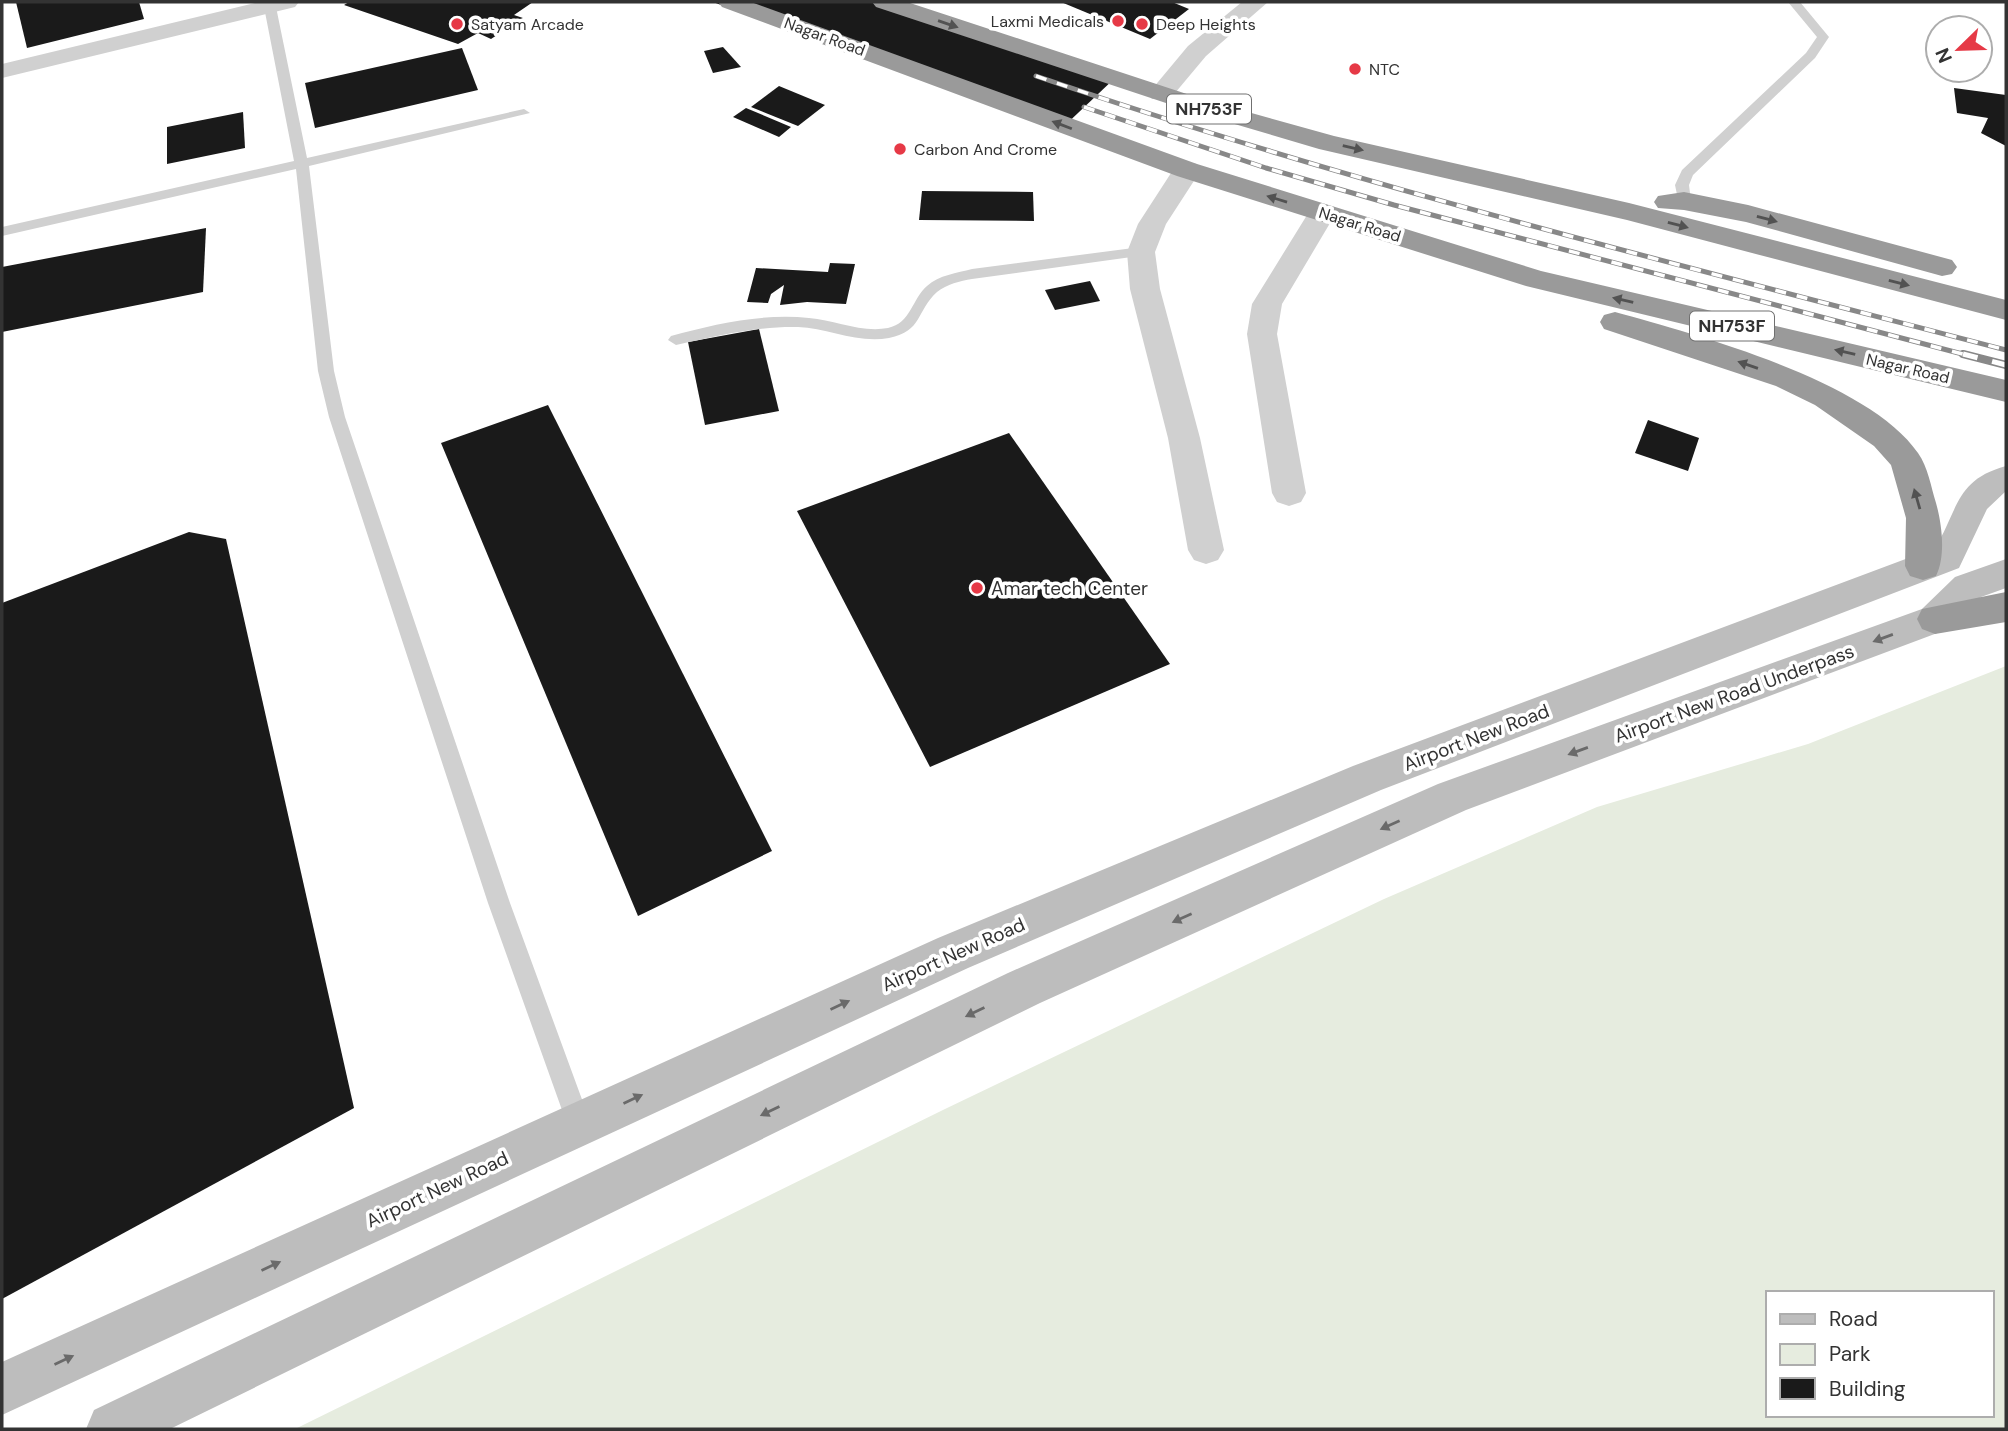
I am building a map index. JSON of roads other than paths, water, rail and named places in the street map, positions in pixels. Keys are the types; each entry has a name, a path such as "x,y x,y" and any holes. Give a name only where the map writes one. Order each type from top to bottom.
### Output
{"highway":[{"name":"Nagar Road","path":"730,2 1187,170 1536,279 2006,391"},
{"name":"NH753F","path":"884,2 1161,94 1328,143 1629,212 2006,310"},
{"path":"1629,212 1658,202 1684,201 1748,214 2006,285"},
{"path":"1498,267 1542,294 1583,311 1787,378 1826,397 1885,438 1906,461 1923,518 1923,566"},
{"path":"1935,619 2006,607"}],"main road":[{"path":"1923,566 1947,558 1979,493 1994,481 2006,478"},
{"name":"Airport New Road","path":"2,1389 953,953 1367,778 1923,566"},
{"name":"Airport New Road Underpass","path":"113,1429 1024,988 1452,797 1935,619 1968,587 2006,573"}],"street":[{"path":"1161,94 1197,51 1256,2"},
{"path":"2,71 279,4"},
{"path":"1187,170 1152,224 1141,252 1145,289 1184,438 1206,550"},
{"path":"1289,493 1262,334 1267,304 1322,213"}],"lane":[{"path":"1684,201 1682,185 1687,173 1811,55 1823,37 1794,2"},
{"path":"279,4 302,166 326,371 337,417 499,904 579,1124"},
{"path":"2,232 302,166 524,113"},
{"path":"676,340 749,324 800,322 878,334 899,330 915,319 931,290 948,280 972,274 1141,252"}],"railway":[{"path":"1036,76 1156,116 1397,188 1640,255 2006,350"},
{"path":"1084,107 1266,168 1394,205 1970,356"},
{"path":"1963,354 2006,365"}],"place":[{"name":"Laxmi Medicals","path":"1118,21"},
{"name":"Satyam Arcade","path":"457,24"},
{"name":"Deep Heights","path":"1142,24"},
{"name":"NTC","path":"1355,69"},
{"name":"Carbon And Crome","path":"900,149"},
{"name":"Amar tech Center","path":"977,588"}]}
